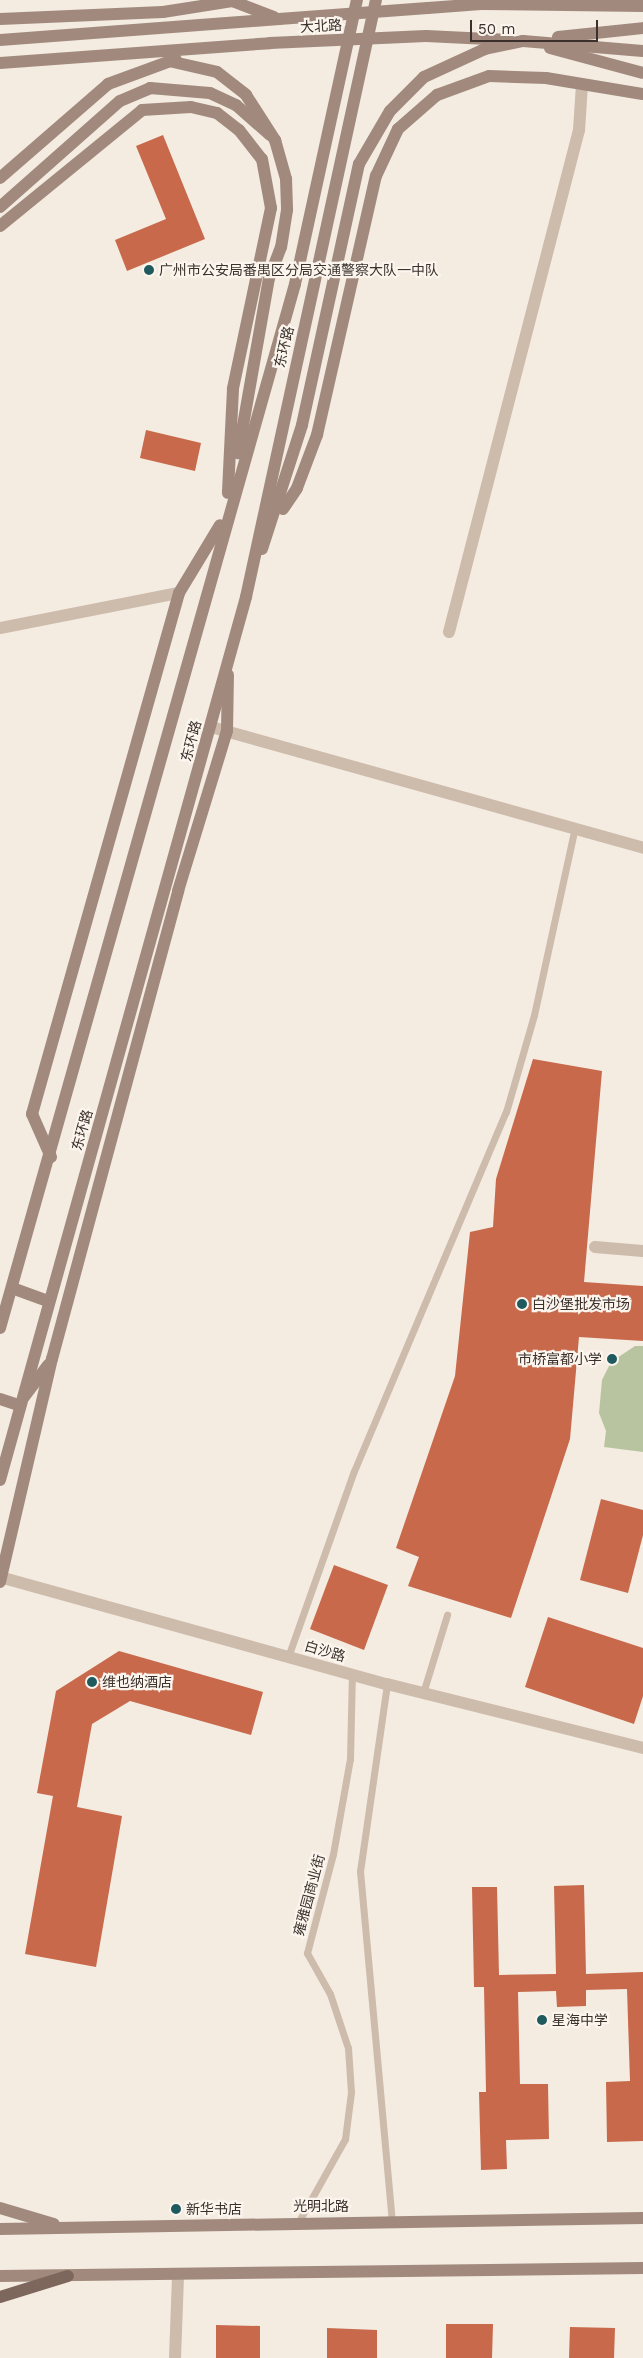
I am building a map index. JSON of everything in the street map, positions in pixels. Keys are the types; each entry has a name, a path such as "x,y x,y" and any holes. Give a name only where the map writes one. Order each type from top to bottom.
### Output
{"main road":[{"name":"东环路","path":"0,1328 51,1157 228,513 295,284 357,0"},
{"name":"东环路","path":"0,1480 19,1405 246,597 376,0"},
{"path":"496,4 515,0"},
{"path":"0,19 163,12 233,1 279,19"},
{"name":"大北路","path":"0,40 496,4 643,6"},
{"name":"大北路","path":"0,63 270,43 426,36 523,41 643,28"},
{"path":"246,597 271,526 302,425 359,164 390,111 424,77 485,49 523,41 643,51"},
{"path":"523,41 643,73"},
{"path":"1,177 108,84 169,61 214,47"},
{"path":"51,1157 32,1114 179,593 228,513 269,278 281,247 287,210 286,179 275,140 246,95 217,72 169,61"},
{"path":"271,526 297,488 317,435 376,176 398,129 437,95 489,76 582,85 643,94"},
{"path":"0,207 133,93 181,88 210,93 236,105 275,140"},
{"path":"0,226 142,110 191,107 217,114 239,130 262,159 271,208 232,389 228,513"},
{"path":"0,1579 52,1359 178,891 228,731 227,663"},
{"path":"12,1288 48,1302"},
{"path":"0,1399 19,1405 52,1359"},
{"path":"0,2208 68,2228"},
{"name":"光明北路","path":"0,2229 299,2221 643,2218"},
{"path":"0,2276 643,2268"},
{"path":"0,2297 68,2276"}],"street":[{"path":"449,632 579,130 582,85"},
{"path":"0,628 179,593"},
{"path":"211,727 574,831 643,848"},
{"path":"595,1246 643,1251"},
{"name":"白沙路","path":"0,1579 387,1684 643,1748"},
{"path":"175,2358 178,2275"}],"lane":[{"path":"288,1657 354,1471 506,1112 534,1016 574,831"},
{"path":"423,1693 447,1615"},
{"name":"雍雅园商业街","path":"299,2221 345,2139 351,2092 348,2048 330,1994 307,1953 333,1854 350,1760 352,1674"},
{"path":"387,1684 360,1871 392,2221"}],"green space":[{"path":"635,1346 643,1346 643,1452 604,1447 606,1431 599,1413 602,1380 611,1362"}],"building":[{"path":"163,135 205,239 127,271 115,240 166,219 136,146"},
{"path":"146,430 201,443 195,471 140,458"},
{"name":"白沙堡批发市场","path":"533,1059 602,1071 584,1282 643,1286 643,1341 579,1337 570,1439 511,1618 408,1586 419,1557 396,1548 455,1376 470,1232 493,1227 496,1179"},
{"path":"601,1499 643,1510 643,1535 628,1593 580,1580"},
{"path":"334,1565 388,1585 364,1650 310,1629"},
{"path":"548,1617 643,1648 643,1696 634,1724 525,1687"},
{"path":"119,1651 263,1692 251,1735 130,1701 92,1724 77,1807 122,1816 96,1967 25,1954 53,1796 37,1793 56,1691"},
{"path":"584,1885 586,1974 643,1972 643,2141 607,2142 606,2082 630,2081 627,1989 586,1990 586,2006 557,2007 556,1991 518,1992 520,2084 548,2084 549,2139 506,2140 507,2169 481,2170 479,2092 486,2092 484,1987 474,1987 472,1887 497,1887 499,1975 556,1974 554,1886"},
{"path":"446,2324 493,2324 492,2358 446,2358"},
{"path":"216,2325 260,2326 260,2358 216,2358"},
{"path":"570,2327 615,2328 614,2358 569,2358"},
{"path":"327,2328 377,2330 377,2358 327,2358"}],"place":[{"name":"广州市公安局番禺区分局交通警察大队一中队","path":"149,270"},
{"name":"白沙堡批发市场","path":"522,1304"},
{"name":"市桥富都小学","path":"612,1359"},
{"name":"维也纳酒店","path":"92,1682"},
{"name":"星海中学","path":"542,2020"},
{"name":"新华书店","path":"176,2209"}]}
